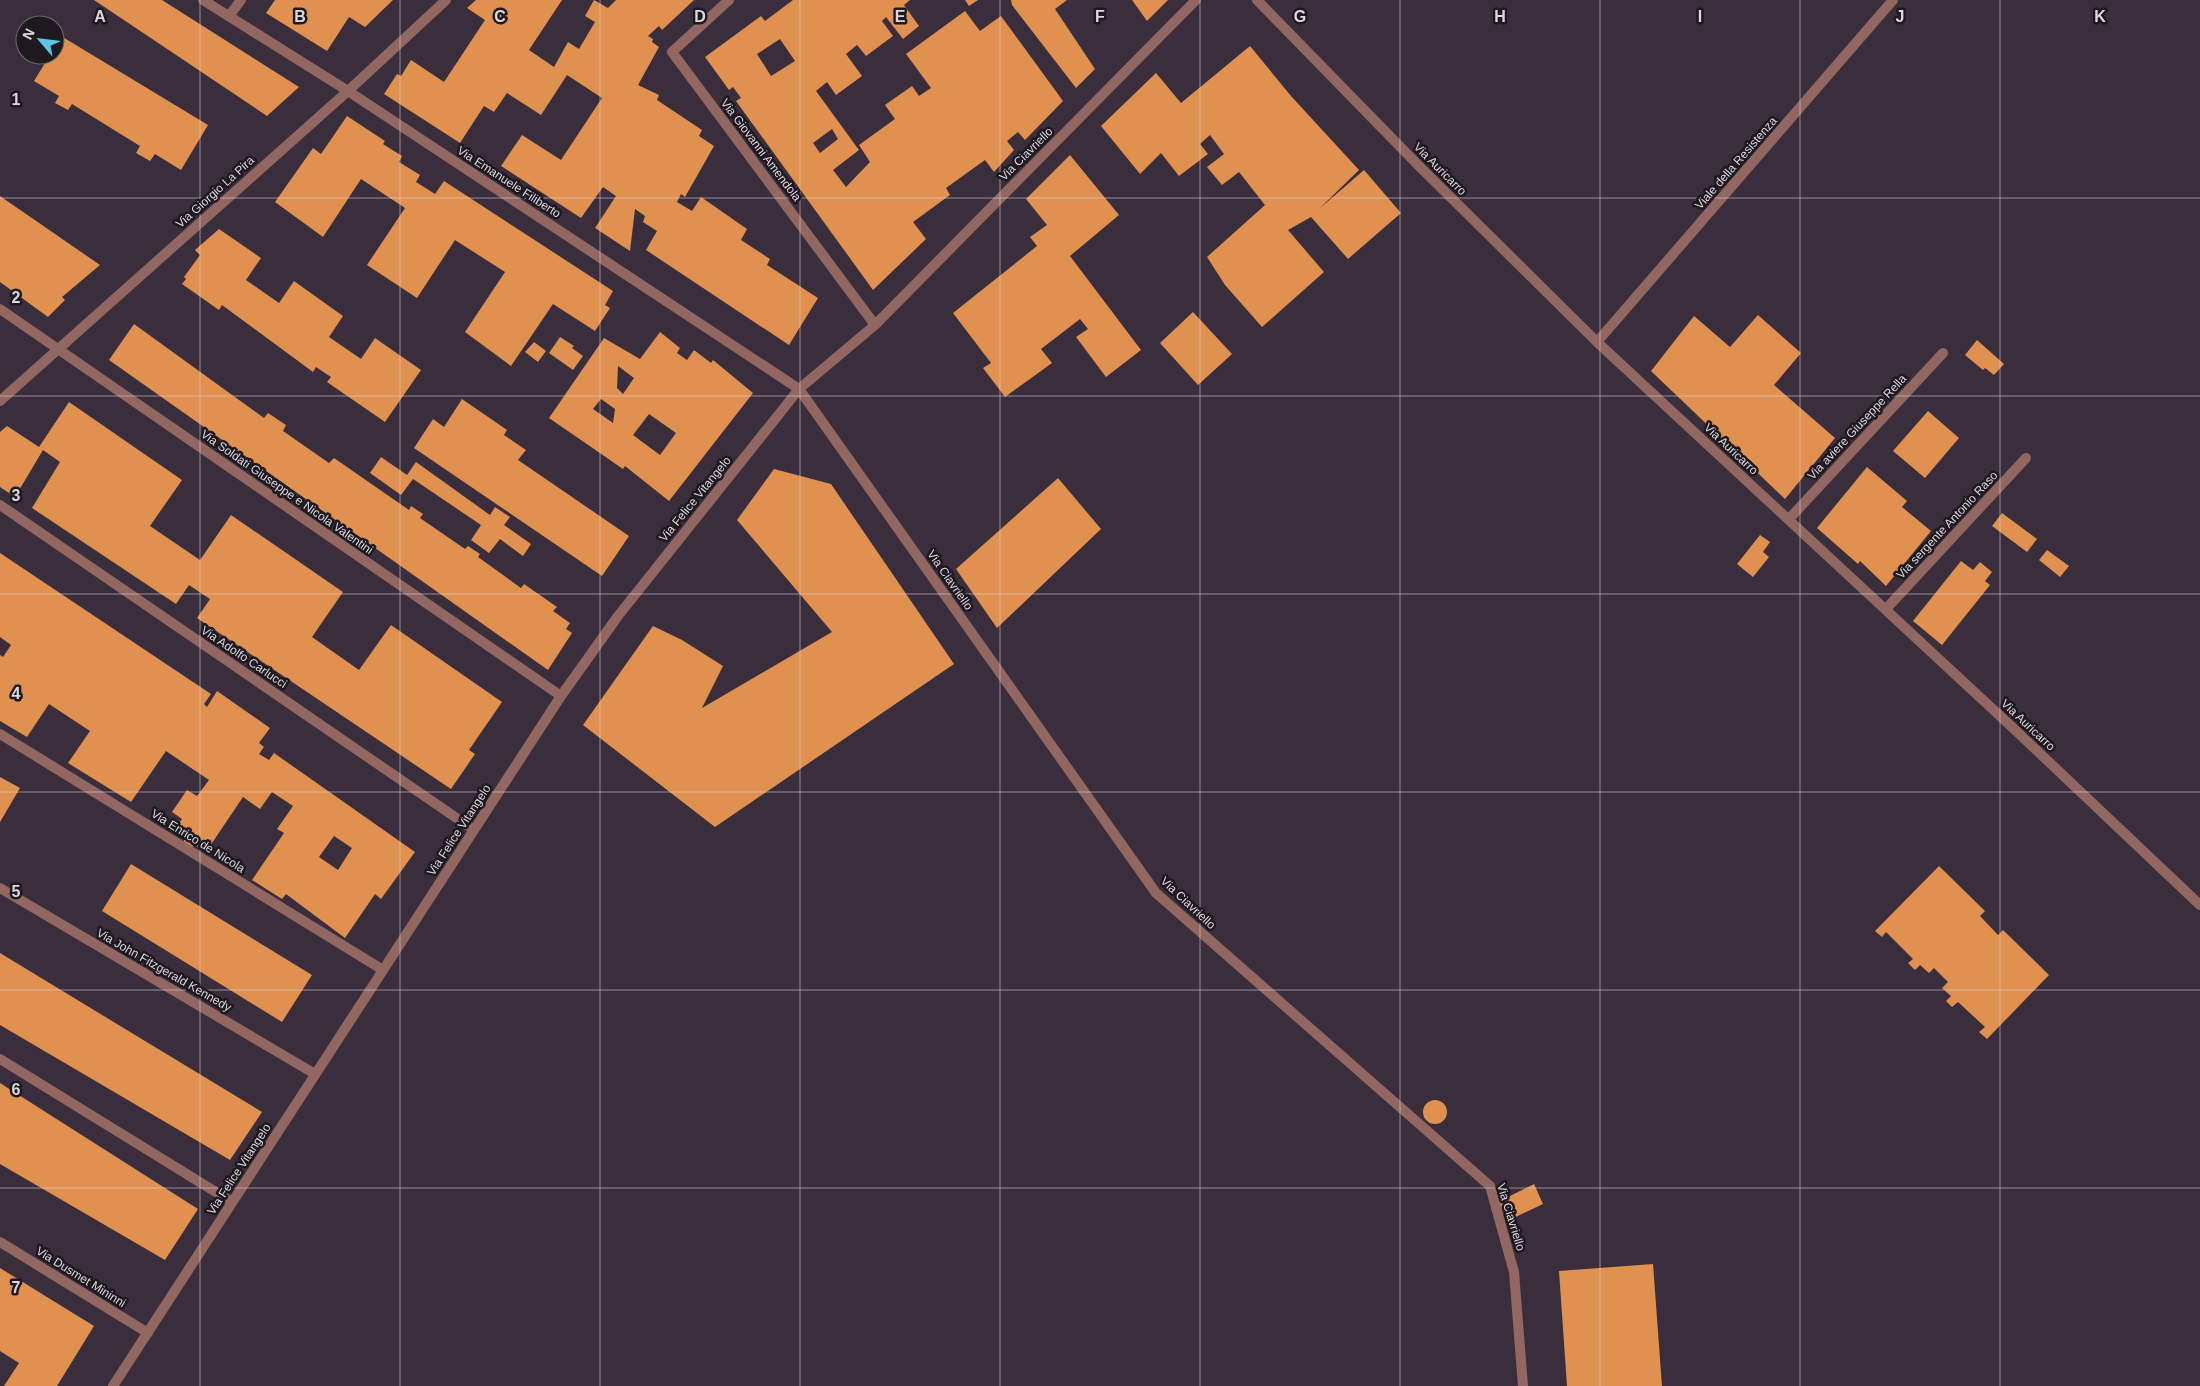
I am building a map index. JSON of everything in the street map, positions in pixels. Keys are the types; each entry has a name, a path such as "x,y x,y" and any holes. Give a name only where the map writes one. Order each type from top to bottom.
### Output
{"street":[{"name":"Via Emanuele Filiberto","path":"204,0 348,91 799,389"},
{"path":"229,16 240,0"},
{"name":"Via Giorgio La Pira","path":"0,401 348,91 446,0"},
{"name":"Via Giovanni Amendola","path":"729,0 672,52 875,325"},
{"name":"Via Ciavriello","path":"875,325 1196,0"},
{"name":"Via Auricarro","path":"1257,0 1418,165 1597,342 1886,609 2200,905"},
{"name":"Viale della Resistenza","path":"1597,342 1893,0"},
{"name":"Via Soldati Giuseppe e Nicola Valentini","path":"0,309 561,696"},
{"name":"Via Felice Vitangelo","path":"113,1386 561,696 618,616 799,389 875,325"},
{"name":"Via aviere Giuseppe Rella","path":"1789,519 1943,353"},
{"name":"Via Ciavriello","path":"799,389 1156,893 1490,1186 1514,1272 1523,1386"},
{"name":"Via sergente Antonio Raso","path":"1886,609 2026,458"},
{"name":"Via Adolfo Carlucci","path":"0,504 474,830"},
{"name":"Via Enrico de Nicola","path":"0,734 382,970"},
{"name":"Via John Fitzgerald Kennedy","path":"0,888 315,1074"},
{"path":"0,1060 232,1202"},
{"name":"Via Dusmet Mininni","path":"0,1242 148,1333"}],"building":[{"path":"94,0 162,0 299,87 267,116"},
{"path":"275,0 393,0 365,27 349,17 327,51 266,13"},
{"path":"476,0 562,0 529,50 554,67 568,42 579,49 595,22 585,16 594,0 608,8 616,0 694,0 662,30 659,26 648,36 659,47 638,85 659,95 657,100 702,130 699,136 714,146 685,197 681,194 677,202 692,211 701,197 747,229 741,240 770,259 767,265 818,298 789,345 646,250 657,231 643,222 645,216 635,209 630,251 595,228 616,196 603,187 581,218 501,166 522,135 561,160 602,98 567,75 541,115 507,93 494,112 484,106 460,143 384,94 397,74 401,76 411,60 444,82 485,20 467,8"},
{"path":"793,0 910,0 904,5 919,26 903,39 886,17 882,21 893,36 866,56 857,45 846,54 862,76 836,95 827,82 816,91 859,150 833,170 846,187 870,162 859,145 895,119 885,105 912,86 919,96 931,88 906,54 965,11 980,31 1001,16 1063,101 1025,140 1018,132 1007,141 1014,150 994,172 985,160 946,188 950,195 913,222 926,239 873,290 736,101 741,98 733,87 729,90 705,57 761,16 765,21","holes":["780,39 795,61 771,76 757,54","832,129 838,139 820,153 813,143"]},
{"path":"965,0 978,0 969,6"},
{"path":"1011,0 1067,0 1055,9 1095,69 1076,88 1012,5"},
{"path":"1132,0 1168,0 1147,21"},
{"path":"65,38 208,125 181,170 155,154 150,161 136,153 140,146 72,104 68,110 55,103 59,96 34,81 44,65 65,65"},
{"path":"1250,46 1291,96 1359,170 1319,209 1364,170 1401,213 1348,259 1311,217 1288,230 1324,272 1262,327 1225,285 1207,257 1265,205 1239,172 1222,185 1207,167 1224,154 1210,135 1200,144 1208,154 1179,176 1161,153 1140,174 1101,126 1156,73 1181,103"},
{"path":"347,116 385,141 383,144 402,156 399,162 420,175 416,182 435,194 444,181 613,291 605,305 610,308 595,331 553,304 511,366 465,332 505,272 455,240 417,298 367,265 405,208 361,179 323,237 275,202 313,148 321,154"},
{"path":"1070,155 1119,215 1070,256 1141,350 1106,377 1076,337 1088,329 1080,319 1041,349 1052,363 1005,397 983,368 991,363 953,313 1037,246 1030,237 1047,225 1026,199"},
{"path":"0,196 100,265 62,297 65,300 48,317 0,282"},
{"path":"219,229 261,258 246,280 279,303 294,281 343,316 329,337 361,359 375,338 421,370 385,422 327,382 331,377 316,367 313,372 222,305 219,310 182,284 186,279 184,277 200,255 195,250"},
{"path":"1193,312 1232,354 1198,385 1160,343"},
{"path":"1758,315 1801,353 1774,385 1835,438 1785,499 1651,371 1694,316 1730,347"},
{"path":"134,324 264,418 268,413 286,425 283,431 329,463 334,458 409,510 411,506 423,514 420,518 465,549 468,546 480,554 478,557 521,588 524,584 557,607 553,611 570,623 566,629 572,633 548,670 109,360"},
{"path":"660,332 680,348 677,353 687,360 694,350 711,363 713,360 753,393 669,501 625,466 623,469 549,418 604,338 640,359","holes":["618,366 634,378 623,394 617,388","601,399 615,409 613,423 593,409","649,414 676,433 660,455 633,435"]},
{"path":"560,337 574,346 572,348 583,356 573,370 549,353"},
{"path":"1977,340 2004,364 1994,375 1985,368 1983,370 1965,355"},
{"path":"534,342 546,351 538,362 525,352"},
{"path":"462,399 507,430 504,435 526,450 518,460 629,536 602,576 414,448 433,419 444,427"},
{"path":"69,402 182,480 150,526 200,560 231,515 343,592 312,637 359,670 391,625 502,702 469,750 475,754 451,789 197,618 210,599 189,585 176,604 32,508 60,462 43,450 15,497 0,487 0,432 7,426 39,447"},
{"path":"1928,411 1959,438 1925,478 1893,451"},
{"path":"381,457 407,475 416,462 490,515 495,507 510,517 504,525 531,544 523,556 500,539 489,553 471,540 481,525 413,479 401,495 370,473"},
{"path":"1867,467 1907,501 1902,507 1931,531 1886,586 1860,561 1858,564 1817,528"},
{"path":"774,469 831,484 954,664 715,827 583,725 653,626 682,640 723,666 702,708 832,632 737,520"},
{"path":"1058,478 1101,529 997,628 956,569"},
{"path":"2002,513 2037,539 2027,552 1992,526"},
{"path":"1760,535 1770,542 1763,552 1769,557 1753,577 1737,564"},
{"path":"2047,550 2069,566 2060,577 2039,560"},
{"path":"0,553 211,694 204,704 207,707 217,691 270,728 259,743 264,747 259,754 269,760 274,753 415,852 381,899 375,894 345,938 286,894 282,899 252,880 284,833 277,829 293,806 272,792 260,809 243,797 206,852 194,844 192,848 183,842 185,839 173,831 182,819 172,812 187,790 197,796 209,780 166,751 131,802 68,763 90,731 49,704 27,737 0,721 0,655 3,657 11,645 0,637","holes":["334,836 352,848 338,870 319,857"]},
{"path":"1961,561 1973,570 1980,562 1992,572 1985,581 1990,585 1942,645 1913,621"},
{"path":"0,777 20,788 0,822"},
{"path":"131,864 312,975 282,1022 102,911"},
{"path":"1939,866 1985,911 1980,916 1998,935 2003,930 2049,975 1987,1039 1979,1032 1985,1027 1958,1002 1952,1007 1946,1001 1951,996 1942,988 1948,982 1934,968 1929,973 1920,965 1915,970 1908,963 1913,959 1886,932 1882,937 1875,931"},
{"path":"0,953 262,1112 230,1160 0,1025"},
{"path":"0,1083 198,1209 165,1260 0,1164"},
{"path":"1435,1100 1444,1103 1447,1112 1444,1121 1435,1124 1426,1121 1423,1112 1426,1103"},
{"path":"1534,1184 1543,1204 1507,1221 1498,1202"},
{"path":"1653,1264 1662,1386 1567,1386 1559,1271"},
{"path":"0,1268 94,1326 57,1386 4,1386 19,1363 0,1351"}]}
